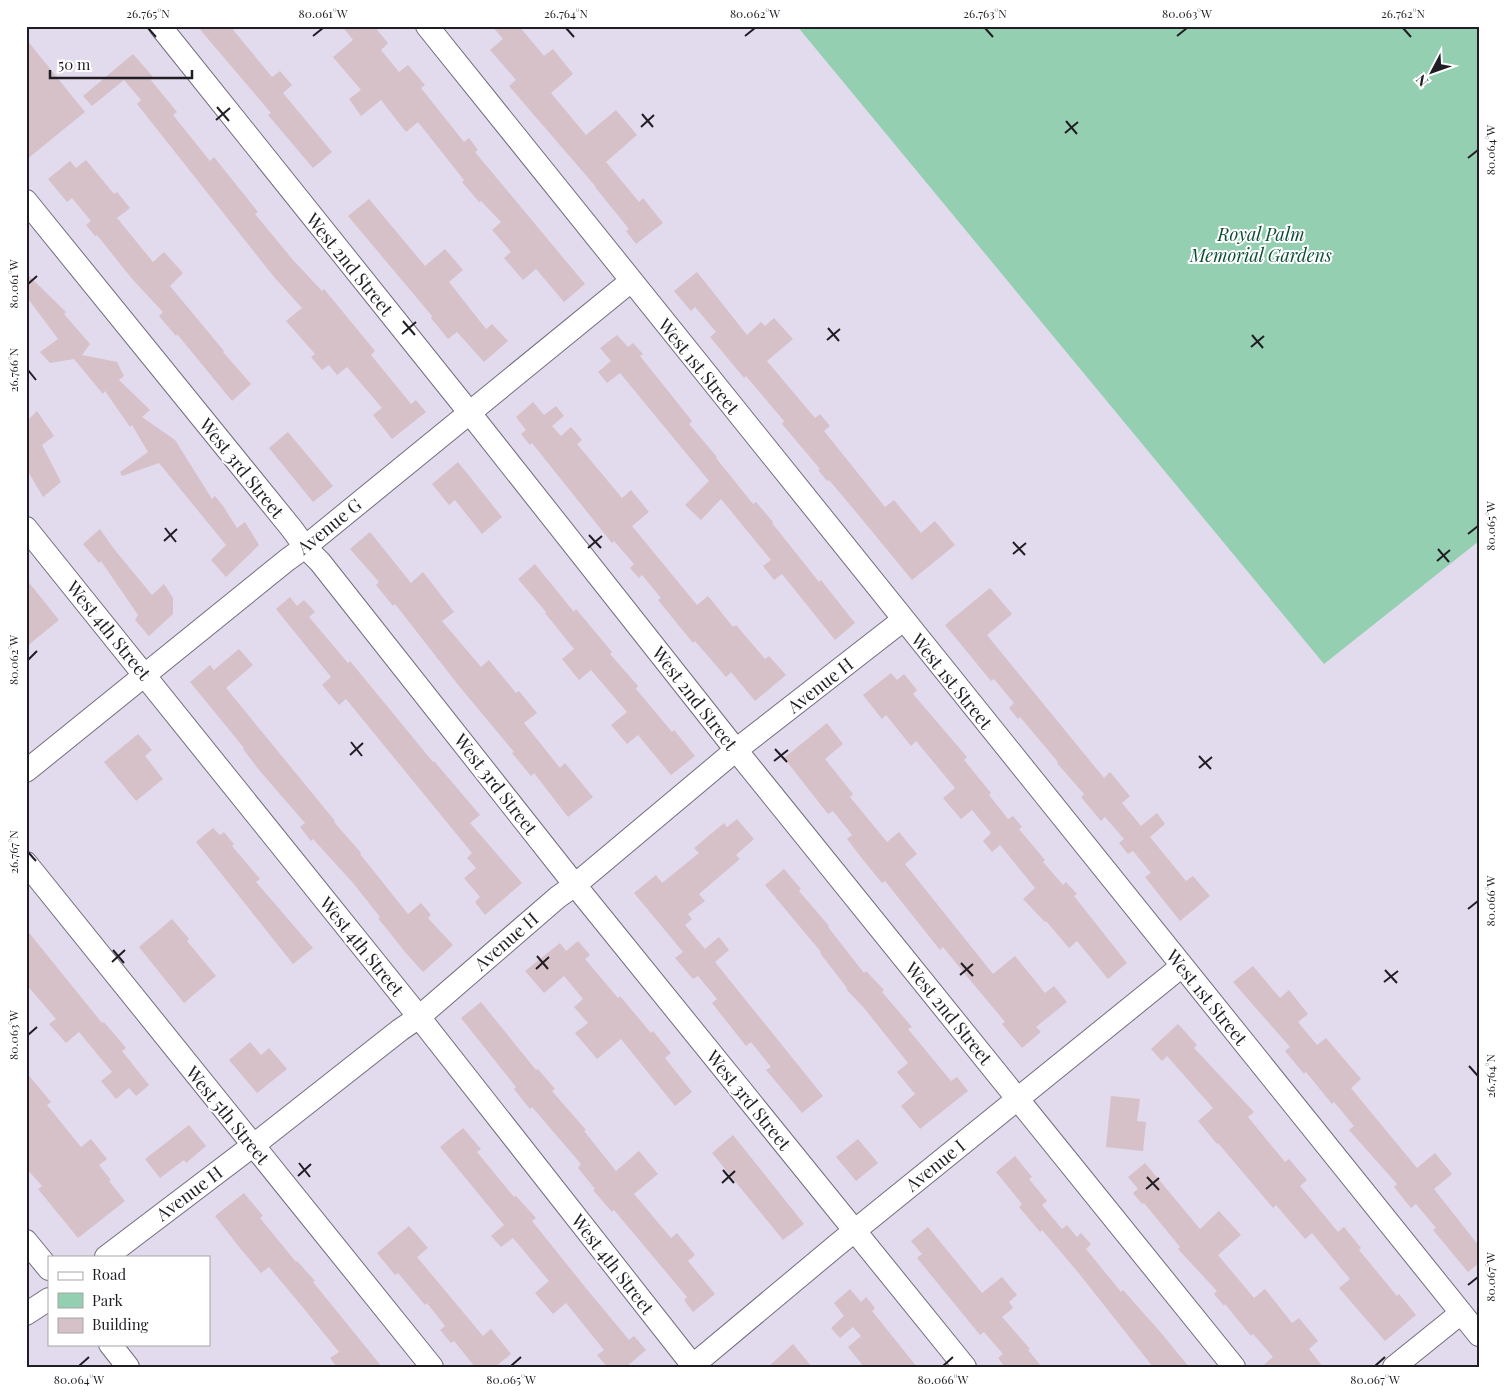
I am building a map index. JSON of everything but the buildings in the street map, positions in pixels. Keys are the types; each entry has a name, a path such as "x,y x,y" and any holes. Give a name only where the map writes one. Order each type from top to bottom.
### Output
{"street":[{"name":"West 2nd Street","path":"160,26 736,750 1234,1367"},
{"name":"West 1st Street","path":"428,26 903,620 1479,1335"},
{"name":"West 3rd Street","path":"26,201 305,547 326,570 575,884 965,1367"},
{"name":"Avenue G","path":"26,771 305,547 631,281"},
{"name":"West 4th Street","path":"26,528 145,674 692,1366"},
{"name":"Avenue H","path":"107,1256 418,1018 558,897 736,750 903,620"},
{"name":"West 5th Street","path":"26,863 432,1367"},
{"name":"Avenue I","path":"692,1366 855,1231 1182,966"},
{"path":"26,1240 48,1268"},
{"path":"26,1314 48,1300"},
{"path":"1394,1367 1461,1313"},
{"path":"112,1346 128,1367"}],"green space":[{"name":"Royal Palm Memorial Gardens","path":"797,26 1479,26 1479,541 1324,664"}]}
